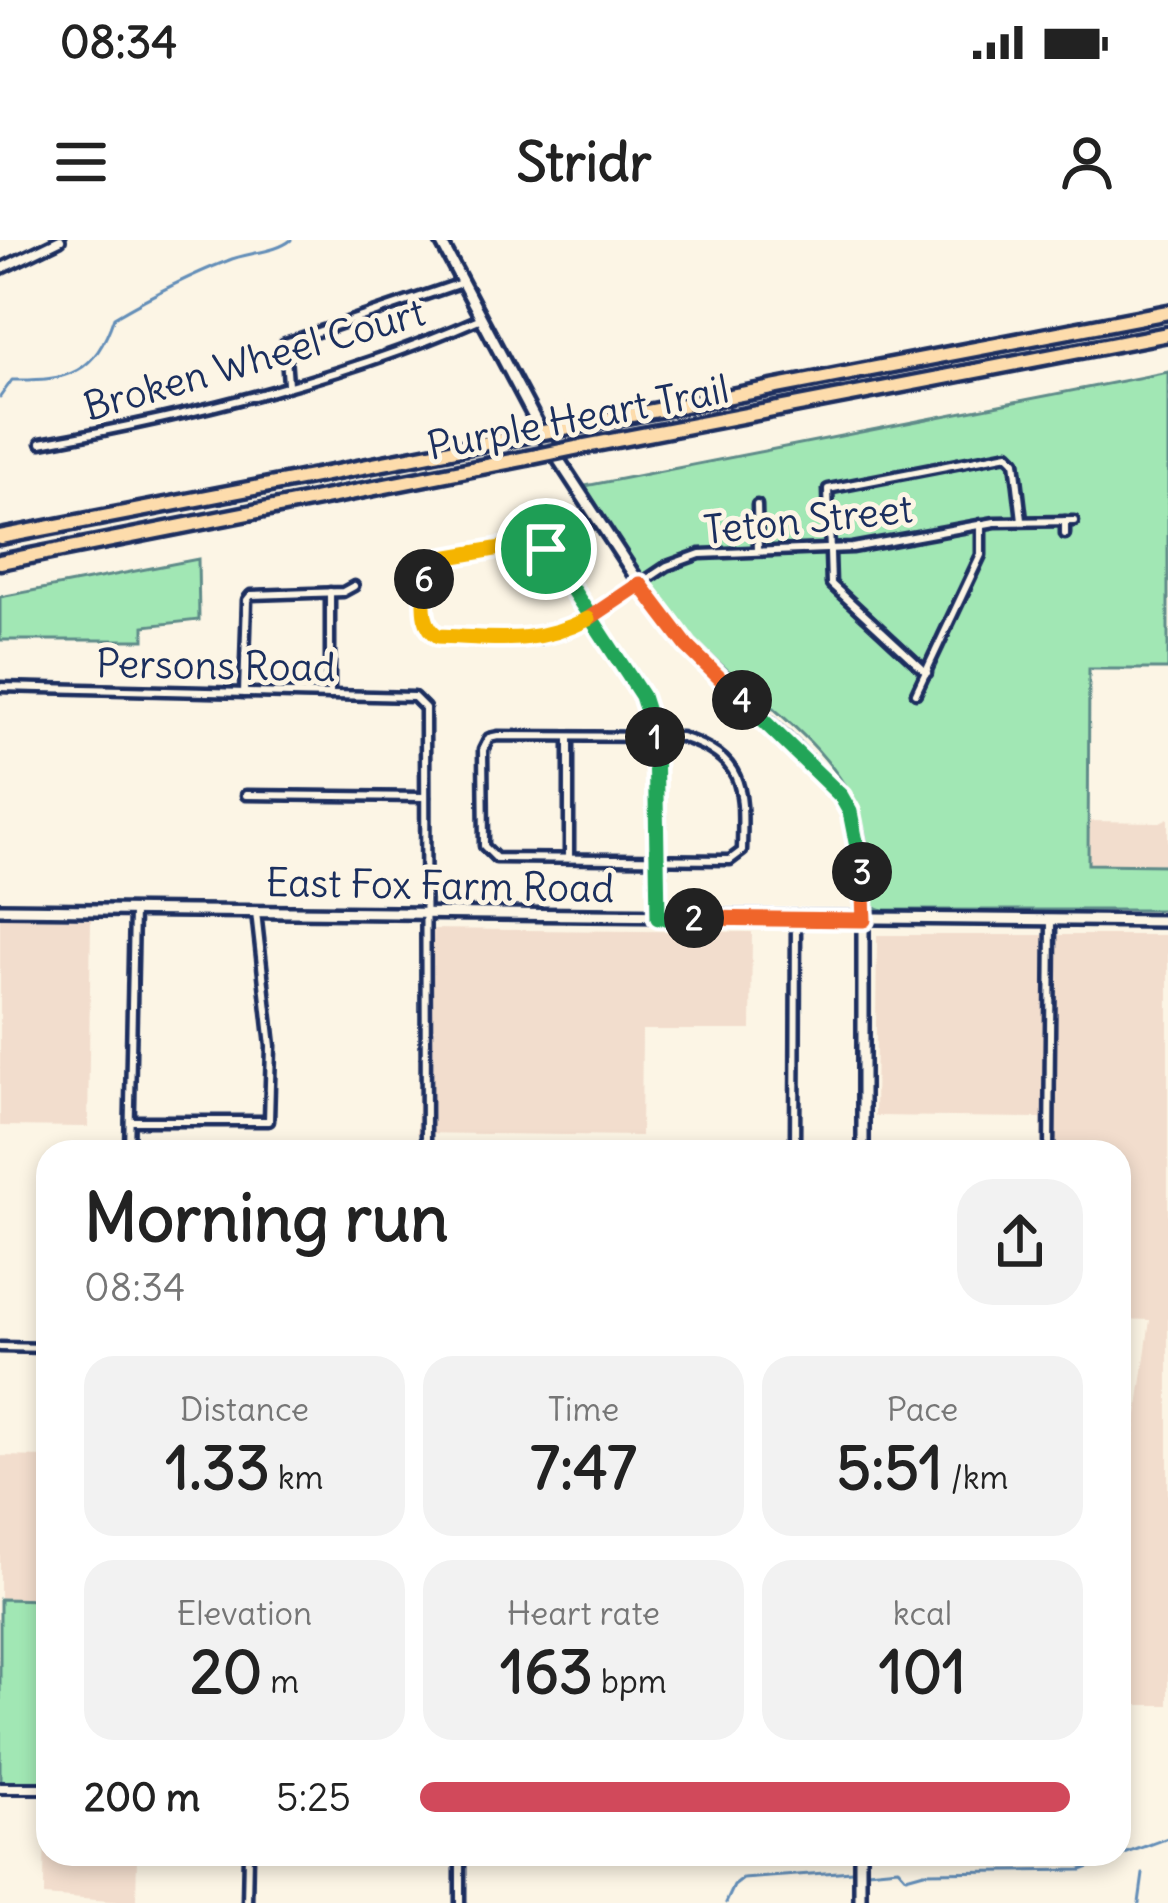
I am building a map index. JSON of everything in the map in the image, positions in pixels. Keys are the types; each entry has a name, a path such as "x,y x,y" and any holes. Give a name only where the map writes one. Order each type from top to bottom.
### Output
{"highway":[{"name":"Purple Heart Trail","path":"0,537 1168,312"},
{"name":"Purple Heart Trail","path":"0,562 1168,334"}],"main road":[{"path":"440,240 547,442 640,584 687,646 841,796 850,812 861,856 864,920 862,1140"},
{"name":"East Fox Farm Road","path":"0,909 1168,921"},
{"path":"860,1866 860,1903"}],"street":[{"path":"0,269 61,240"},
{"path":"289,384 284,343 461,283"},
{"name":"Broken Wheel Court","path":"41,443 148,424 432,340 479,319"},
{"path":"926,673 835,591 829,579 827,549 826,496 831,488 1008,454 1015,461 1022,520"},
{"path":"757,505 758,551"},
{"name":"Teton Street","path":"591,617 541,545 529,543 425,564 428,629 438,636 538,639 591,617 667,566 700,554 858,548 1022,520 1069,521 1065,534"},
{"path":"916,693 981,555 981,524"},
{"path":"244,693 250,595 330,592 355,586"},
{"path":"330,592 330,694"},
{"path":"591,617 642,696 655,737 658,918"},
{"name":"Persons Road","path":"0,687 414,697 424,708 424,797"},
{"path":"569,736 569,858"},
{"path":"569,736 655,737 693,741 712,750 738,776 743,793 742,851 730,860 496,857 484,846 484,750 489,738 569,736"},
{"path":"246,795 424,797 426,1140"},
{"path":"129,1140 134,910"},
{"path":"130,1121 268,1121 271,1046 256,912"},
{"path":"794,1140 796,920"},
{"path":"1049,1140 1051,920"},
{"path":"0,1347 36,1348"},
{"path":"0,1788 36,1788"},
{"path":"248,1866 248,1903"},
{"path":"460,1866 460,1903"}],"shaded area":[{"path":"1168,818 1168,865 1088,865 1088,821 1160,822"},
{"path":"0,916 91,918 88,1127 0,1126"},
{"path":"421,929 752,932 751,1030 642,1030 641,1136 417,1133"},
{"path":"877,935 1168,935 1168,1705 1131,1705 1131,1459 1150,1320 1131,1319 1131,1140 1042,1140 1041,1118 875,1116"},
{"path":"0,1456 36,1457 36,1600 0,1599"},
{"path":"44,1866 137,1866 136,1903 44,1896"}],"green space":[{"path":"1168,372 1168,669 1089,669 1088,864 1168,865 1168,910 883,910 871,906 862,824 831,766 785,718 684,629 643,578 585,486"},
{"path":"198,559 199,620 144,626 144,640 0,640 0,597"},
{"path":"0,1599 36,1600 36,1782 0,1782"}],"waterway":[{"path":"0,397 12,380 49,379 77,370 98,351 114,317 141,302 212,267 291,240"},
{"path":"1131,1852 1168,1838"},
{"path":"867,1871 898,1868 906,1877 924,1872 1081,1870 1092,1866"},
{"path":"726,1903 743,1879 852,1871"},
{"path":"1139,1903 1143,1874"}],"route":[{"path":"546,549 529,543 425,564 428,629 438,636 538,639 591,617 640,584 687,646 841,796 861,856 864,920 658,918 655,737 642,696 591,617 546,549"}]}
